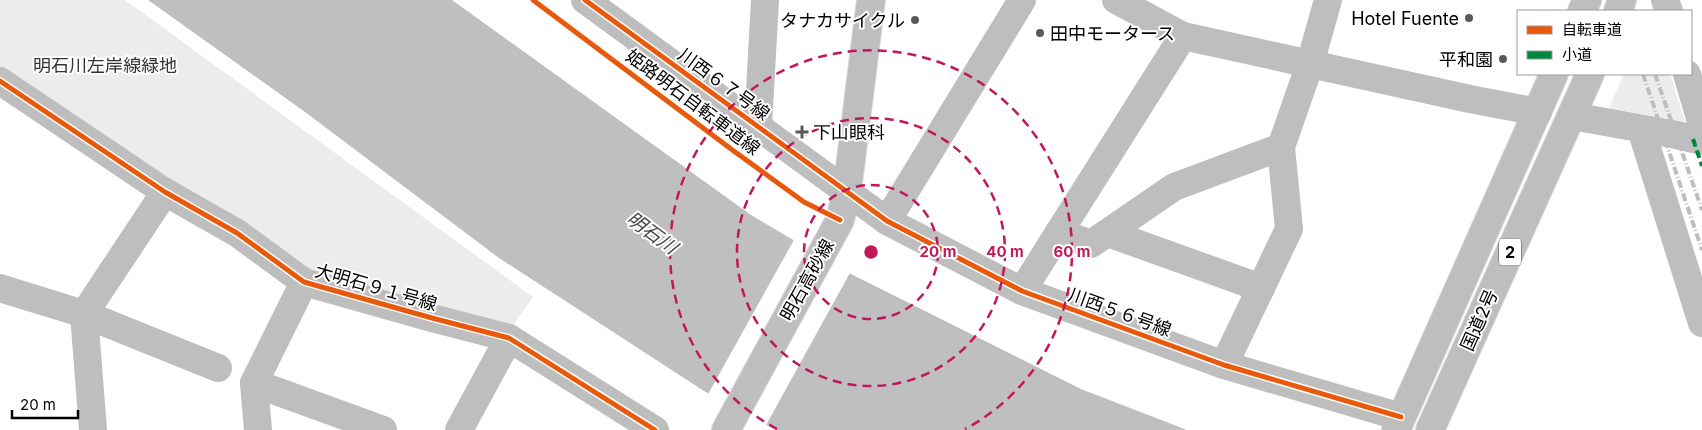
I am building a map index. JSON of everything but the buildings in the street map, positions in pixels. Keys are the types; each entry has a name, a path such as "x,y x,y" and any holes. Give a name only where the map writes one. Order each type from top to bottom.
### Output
{"main road":[{"name":"川西６７号線","path":"585,0 847,190"},
{"path":"758,126 765,0"},
{"name":"明石高砂線","path":"726,430 840,220 847,190 871,0"},
{"path":"888,221 1022,0"},
{"path":"1116,0 1183,36 1470,99 1538,112"},
{"path":"1224,365 1289,229 1281,147 1310,64 1328,0"},
{"path":"1022,290 1183,36"},
{"name":"国道2号","path":"1399,424 1554,75"},
{"name":"国道2号","path":"1430,430 1590,75"},
{"path":"1687,75 1702,125"},
{"name":"大明石９１号線","path":"0,81 165,192 237,233 304,282 509,338 625,422 654,430"},
{"path":"1572,116 1702,141"},
{"path":"1641,129 1702,323"},
{"path":"1059,232 1091,244 1174,187 1281,147"},
{"name":"川西５６号線","path":"847,190 888,221 1022,290 1224,365 1399,424"},
{"path":"93,430 84,314 165,192"},
{"path":"1108,233 1261,288"},
{"path":"258,430 254,383 304,282"},
{"path":"0,288 84,314 218,368"},
{"path":"459,430 509,338"},
{"path":"254,383 383,430"}],"green space":[{"name":"明石川左岸線緑地","path":"0,0 125,0 533,297 511,328 306,273 0,71"},
{"path":"1624,75 1670,75 1685,122 1609,108"}],"water":[{"name":"明石川","path":"148,0 452,0 751,215 851,274 1081,389 1187,430 776,430 704,391 499,258 305,112"}],"pier":[{"path":"795,238 851,271 765,427 707,396"}],"railway":[{"path":"1618,0 1622,10"},
{"path":"1630,0 1634,10"},
{"path":"1643,75 1702,250"},
{"path":"1655,75 1702,210"}],"marked path":[{"path":"1693,139 1702,166"}],"cycle path":[{"name":"姫路明石自転車道線","path":"533,0 804,202 840,220"},
{"name":"姫路明石自転車道線","path":"585,0 887,221 1022,291 1224,365 1401,417"},
{"path":"0,81 165,192 237,233 304,282 509,338 655,430"}],"place":[{"name":"Hotel Fuente","path":"1469,18"},
{"name":"タナカサイクル","path":"915,20"},
{"name":"田中モータース","path":"1040,33"},
{"name":"平和園","path":"1503,59"},
{"name":"下山眼科","path":"802,132"}]}
